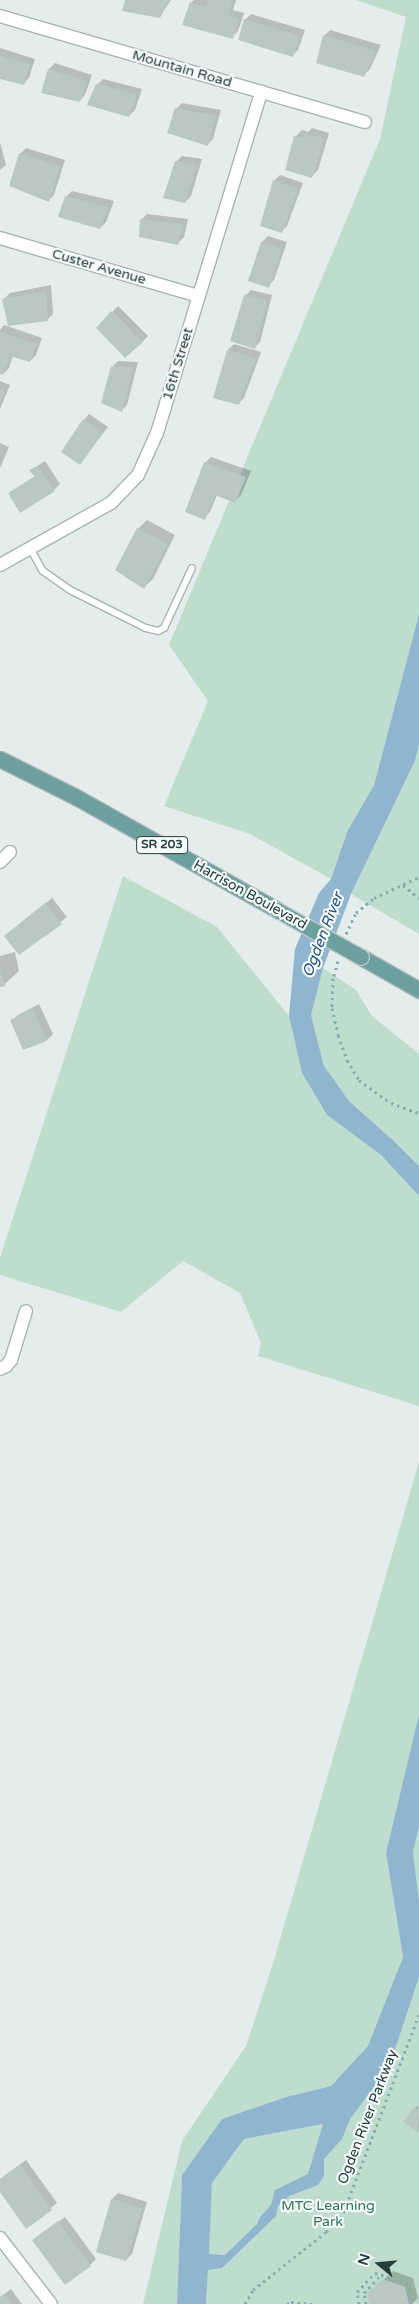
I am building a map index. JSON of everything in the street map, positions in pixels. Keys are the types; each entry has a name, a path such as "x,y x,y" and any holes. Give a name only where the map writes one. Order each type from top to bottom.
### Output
{"main road":[{"name":"Harrison Boulevard","path":"0,759 76,797 419,990"}],"street":[{"name":"Mountain Road","path":"0,16 365,122"},
{"name":"16th Street","path":"0,565 111,503 138,475 157,433 261,92"},
{"name":"Custer Avenue","path":"0,238 198,296"},
{"path":"0,862 10,852"},
{"path":"0,1369 11,1360 26,1311"},
{"path":"0,2238 51,2304"}],"lane":[{"path":"30,548 43,571 70,590 146,628 158,631 164,628 192,568"}],"path":[{"path":"345,935 356,913 374,898 419,877"},
{"path":"403,885 419,898"},
{"path":"340,952 333,978 332,1008 338,1035 347,1060 359,1080 391,1103 419,1113"},
{"name":"Ogden River Parkway","path":"246,2304 253,2290 326,2232 344,2211 419,2015"},
{"path":"360,2304 357,2292 375,2273 407,2283 411,2304"},
{"path":"366,2304 364,2293 381,2275"},
{"path":"287,2304 291,2302 312,2304"}],"green space":[{"path":"356,0 419,0 419,614 374,785 347,832 331,879 250,834 164,806 208,701 169,645 380,139 406,17"},
{"path":"419,744 419,934 351,894 415,761"},
{"path":"123,876 217,927 289,1016 302,1073 327,1115 381,1155 419,1196 419,1406 258,1356 261,1343 240,1293 183,1261 121,1312 0,1275 0,1258"},
{"path":"323,968 356,990 372,1016 419,1054 419,1166 349,1101 324,1066 311,1015"},
{"path":"419,1462 419,1714 386,1853 403,1957 368,2047 331,2086 286,2097 222,2119 182,2175 177,2304 143,2304 182,2141 246,2046 274,1960"},
{"path":"419,1827 419,1901 413,1852"},
{"name":"MTC Learning Park","path":"419,1977 419,2304 206,2304 212,2183 244,2139 350,2119 389,2068"}],"water":[{"name":"Ogden River","path":"419,614 419,744 415,761 351,894 323,968 311,1015 324,1066 349,1101 419,1166 419,1196 381,1155 327,1115 302,1073 289,1016 295,949 319,893 331,879 347,832 374,785"},
{"path":"419,1714 419,1827 413,1852 419,1901 419,1977 389,2068 350,2119 342,2139 324,2159 324,2176 318,2185 289,2196 278,2206 276,2216 222,2268 208,2270 206,2304 177,2304 182,2175 222,2119 286,2097 331,2086 368,2046 403,1957 386,1853","holes":["323,2124 308,2174 275,2190 271,2205 260,2217 257,2224 225,2255 209,2254 212,2183 244,2139"]}],"building":[{"path":"125,0 169,0 160,18 122,11"},
{"path":"208,0 232,0 228,15 239,19 233,39 182,25 190,2 206,7"},
{"path":"244,19 300,36 293,57 238,40"},
{"path":"323,35 376,51 364,77 316,63"},
{"path":"0,56 30,64 24,85 0,79"},
{"path":"48,69 87,81 80,102 41,93"},
{"path":"96,84 137,94 129,117 87,105"},
{"path":"175,108 216,116 208,146 167,133"},
{"path":"305,133 324,139 312,178 285,170 294,136 304,138"},
{"path":"19,153 60,166 49,202 9,186"},
{"path":"175,161 197,165 185,203 163,198"},
{"path":"273,180 298,189 282,233 260,226"},
{"path":"65,196 109,207 100,229 58,217"},
{"path":"140,219 183,224 178,245 139,237"},
{"path":"261,242 282,248 269,288 248,281"},
{"path":"46,291 48,321 8,326 2,299"},
{"path":"244,295 267,301 255,349 230,341"},
{"path":"111,311 143,342 125,358 96,328"},
{"path":"0,332 37,344 30,362 10,356 3,375 0,374"},
{"path":"227,350 256,358 239,405 213,398"},
{"path":"111,366 133,367 122,412 101,403"},
{"path":"0,389 5,390 0,404"},
{"path":"83,419 103,433 80,465 61,452"},
{"path":"204,462 246,477 235,503 215,495 205,520 185,512"},
{"path":"38,466 55,491 20,513 8,493 35,477 29,470"},
{"path":"137,528 168,544 144,589 115,570"},
{"path":"45,903 62,924 19,955 4,936"},
{"path":"0,967 5,986 0,987"},
{"path":"33,1009 47,1041 23,1050 10,1020"},
{"path":"414,2107 419,2110 418,2133 403,2122"},
{"path":"20,2165 52,2210 26,2229 0,2192 0,2179"},
{"path":"111,2199 142,2208 126,2261 96,2252"},
{"path":"58,2221 91,2266 65,2285 32,2240"},
{"path":"383,2279 405,2287 409,2304 369,2304 367,2293"},
{"path":"5,2294 12,2304 0,2304 0,2297"}]}
